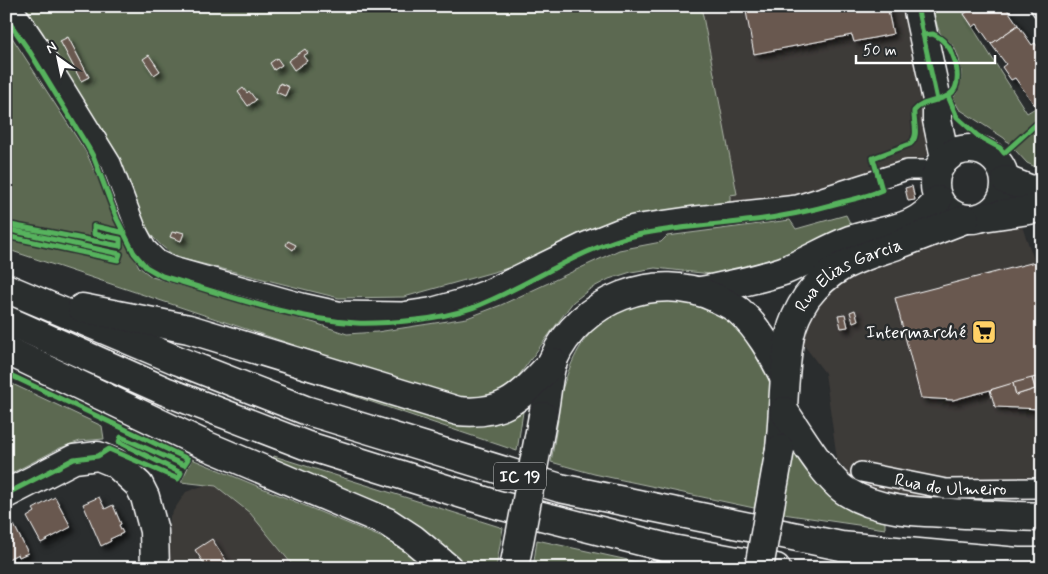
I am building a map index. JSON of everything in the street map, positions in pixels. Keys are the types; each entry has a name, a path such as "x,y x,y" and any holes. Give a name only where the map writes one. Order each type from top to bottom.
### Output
{"main road":[{"path":"917,6 937,100 941,165 935,191 938,200 954,216 974,218 993,211 1001,202 1006,180 1002,168 996,159 986,152 976,149 965,149 955,152 941,165"},
{"path":"937,100 944,115 976,149"},
{"path":"1006,180 1042,194"},
{"name":"Rua Elias Garcia","path":"701,291 761,278 785,270 847,241 907,225 920,219 938,200"},
{"name":"Rua Elias Garcia","path":"759,568 780,449 784,411 784,376 790,334 795,317 814,288 828,274 849,262 974,218 1042,208"},
{"name":"Rua Elias Garcia","path":"514,568 553,362 571,333 596,309 625,294 653,287 673,286 701,291 738,310 764,340 784,376"},
{"path":"14,292 189,329 458,411 485,411 510,404 553,362"},
{"name":"IC 19","path":"14,292 178,361 306,410 560,488 841,546 1018,562 1042,562"},
{"name":"IC 19","path":"6,320 165,391 305,445 498,505 672,549 776,568"},
{"path":"6,350 207,446 387,522 413,539 448,568"},
{"path":"784,411 820,464 847,492 863,500 909,511 1042,517"},
{"path":"6,494 74,459 98,456 115,463 139,485 152,518 155,568"}],"street":[{"path":"12,6 111,163 146,248 158,260 173,267 302,304 338,311 403,312 430,308 489,289 618,229 687,217 797,205 907,170 924,170 941,165"},
{"name":"Rua do Ulmeiro","path":"861,472 946,489 1042,488"}],"shaded area":[{"path":"688,6 904,6 931,130 933,150 922,159 799,195 730,206"},
{"path":"1020,221 1042,287 1042,499 929,498 856,484 837,459 825,373 803,344 802,324 831,284 893,257"},
{"path":"205,485 216,486 250,513 295,568 170,568 170,516 186,492"}],"green space":[{"path":"25,6 701,6 737,194 730,195 730,206 404,297 339,298 179,258 161,245 147,229 117,153"},
{"path":"932,6 959,6 1027,113 1042,104 1042,170 1027,163 1004,138 959,109 953,98 961,80 959,59 954,47 940,33"},
{"path":"6,28 86,152 139,267 152,277 315,323 347,334 377,332 467,318 501,305 619,250 661,242 667,236 790,220 796,229 846,215 851,225 787,255 726,272 711,274 655,268 631,272 609,279 590,289 573,302 511,386 482,398 467,399 441,394 6,249"},
{"path":"654,301 690,304 715,313 727,320 748,340 764,364 769,377 772,398 765,452 754,508 594,474 551,462 558,420 554,419 560,397 574,358 584,341 596,327 611,316 630,307"},
{"path":"185,339 508,413 523,412 517,451"},
{"path":"6,381 102,426 104,439 80,441 60,448 6,476"},
{"path":"794,452 804,461 885,517 885,529 783,514"},
{"path":"274,456 503,528 496,568 462,568 441,546 271,464"},
{"path":"192,459 407,548 434,568 295,568 250,513 216,486 181,482"},
{"path":"537,540 664,568 533,568"}],"building":[{"path":"745,6 887,6 893,34 854,42 852,35 754,54"},
{"path":"963,6 1005,6 1018,25 991,44 977,24 973,27 964,14 967,12"},
{"path":"1018,25 1032,45 1035,43 1042,52 1042,103 1036,107 1015,78 1011,80 1002,67 1006,64 991,44"},
{"path":"68,37 89,77 81,81 60,41"},
{"path":"305,49 308,53 303,56 307,61 294,70 288,61"},
{"path":"149,55 160,71 154,75 143,59"},
{"path":"277,58 282,65 274,70 270,63"},
{"path":"280,83 289,87 285,96 276,92"},
{"path":"243,88 247,93 249,91 256,100 248,106 238,92"},
{"path":"912,186 915,200 908,201 905,188"},
{"path":"177,231 184,233 181,241 170,237 172,232 176,233"},
{"path":"288,241 296,245 293,250 286,245"},
{"path":"1035,262 1042,287 1042,376 953,400 921,398 895,298"},
{"path":"855,310 858,320 853,322 850,312"},
{"path":"845,314 848,327 841,328 838,315"},
{"path":"1042,376 1042,409 995,407 990,390 1013,383 1016,395 1035,389 1032,378"},
{"path":"1032,378 1035,389 1016,395 1013,383"},
{"path":"55,497 71,527 41,543 27,517 35,512 33,509"},
{"path":"99,497 105,509 113,505 123,533 101,546 83,504"},
{"path":"14,525 28,553 19,557 18,554 6,560 6,528"},
{"path":"212,539 231,568 207,568 195,550"},
{"path":"59,562 63,568 48,568"}],"cycle path":[{"path":"917,6 937,100"},
{"path":"6,18 30,52 88,147 117,219 134,253 146,267 162,276 258,305 332,321 356,323 386,323 423,319 472,308 513,290 594,249 637,235 678,228 782,216 882,190 873,158 910,144 915,137 914,111 926,103 949,95 954,91 956,84 957,69 949,48 933,34 923,35"},
{"path":"948,96 957,117 978,136 1000,148 1004,153 1042,119"},
{"path":"6,236 118,260 120,254 10,230 11,225 120,246 120,239 94,234 94,226 125,233"},
{"path":"6,373 188,459 184,465 121,437 119,442 181,473 178,479 109,449 98,456 74,459 6,494"}],"place":[{"name":"Intermarché","path":"984,332"}]}
